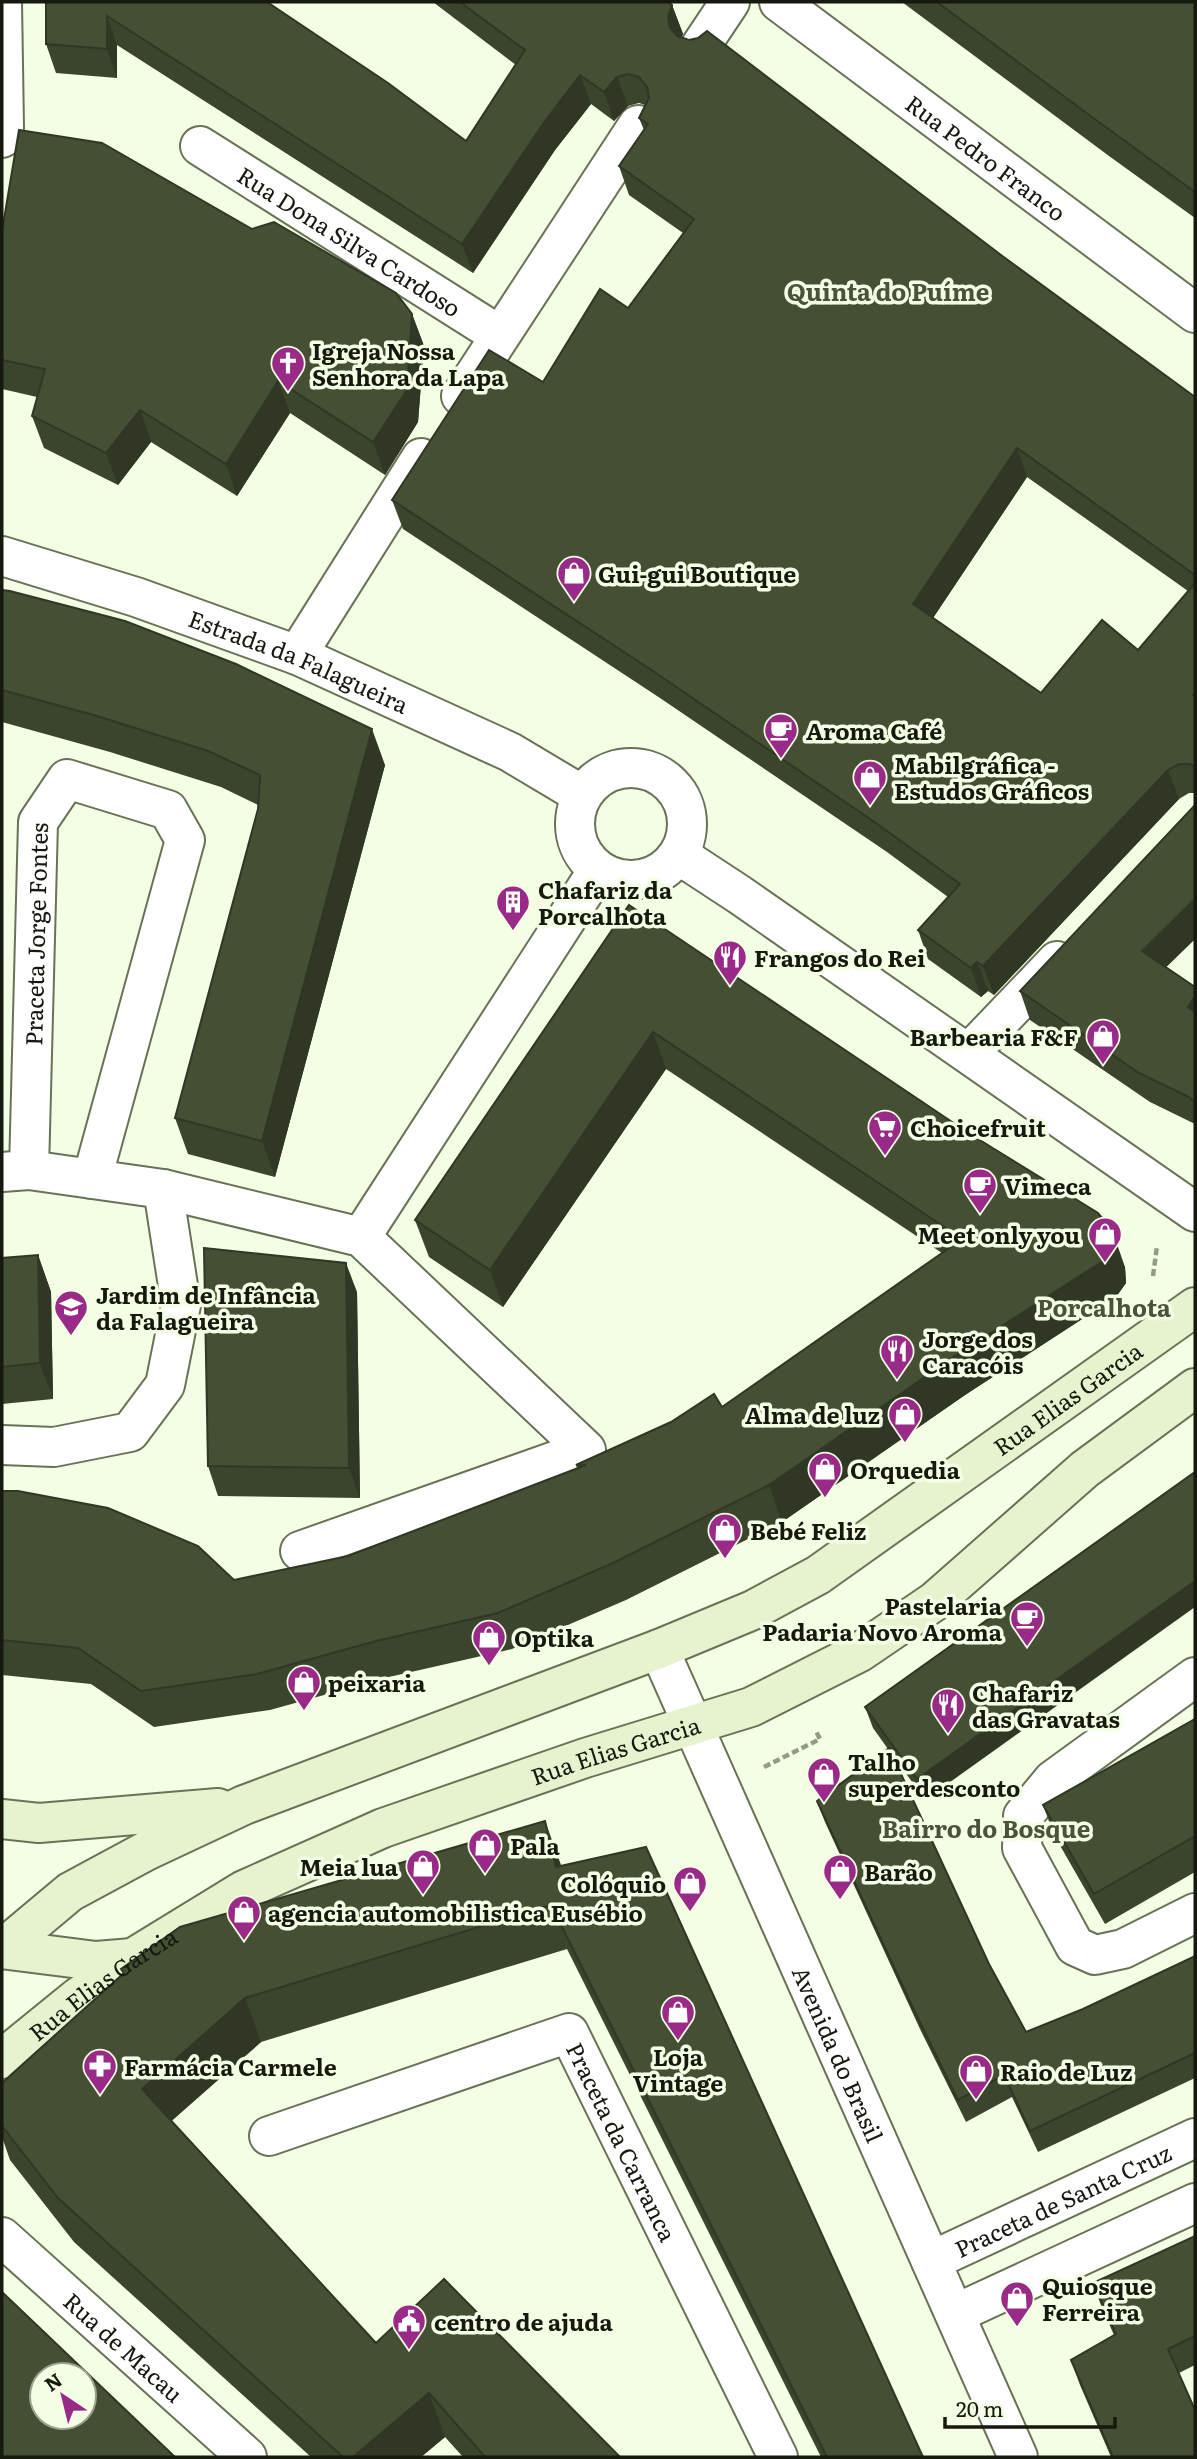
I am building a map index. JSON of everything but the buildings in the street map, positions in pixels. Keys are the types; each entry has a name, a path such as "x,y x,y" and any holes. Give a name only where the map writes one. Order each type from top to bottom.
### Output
{"main road":[{"name":"Rua Elias Garcia","path":"2,1949 70,1892 146,1851 244,1805 659,1649 753,1610 818,1575 1195,1307"},
{"name":"Rua Elias Garcia","path":"2,2059 77,1998 133,1958 244,1890 383,1828 585,1758 751,1707 860,1652 935,1601 1085,1469 1195,1388"},
{"path":"2,1819 39,1823 244,1805"},
{"path":"2,1949 96,1961 133,1958"}],"street":[{"path":"2,2 2,138"},
{"path":"700,47 730,2"},
{"name":"Rua Pedro Franco","path":"779,2 1195,313"},
{"path":"297,655 499,335 638,125"},
{"name":"Rua Dona Silva Cardoso","path":"200,146 499,335"},
{"name":"Estrada da Falagueira","path":"2,556 136,597 297,655 510,752 582,795"},
{"path":"618,769 640,769 661,777 677,792 686,812 687,834 679,855 663,871 641,879 619,879 598,870 584,855 576,835 576,815 582,795 604,774 618,769"},
{"name":"Praceta Jorge Fontes","path":"15,1171 38,822 67,779 168,810 186,840 92,1179"},
{"path":"679,855 969,1053 1195,1212"},
{"path":"361,1237 598,870"},
{"path":"969,1053 1082,934"},
{"path":"15,1171 163,1189 361,1237 586,1450 300,1551"},
{"path":"2,1445 54,1447 131,1432 165,1385 181,1305 163,1189"},
{"name":"Avenida do Brasil","path":"659,1649 1018,2457"},
{"path":"1195,1677 1054,1780 1023,1816 1022,1848 1075,1946 1095,1955 1123,1949 1195,1913"},
{"name":"Praceta da Carranca","path":"269,2136 569,2034 778,2457"},
{"name":"Praceta de Santa Cruz","path":"931,2262 1195,2138"},
{"path":"955,2314 1195,2203"},
{"name":"Rua de Macau","path":"2,2237 247,2457"}],"place":[{"name":"Igreja Nossa Senhora da Lapa","path":"288,393"},
{"name":"Gui-gui Boutique","path":"574,603"},
{"name":"Aroma Café","path":"781,760"},
{"name":"Mabilgráfica - Estudos Gráficos","path":"870,807"},
{"name":"Chafariz da Porcalhota","path":"513,932"},
{"name":"Frangos do Rei","path":"730,987"},
{"name":"Barbearia F&F","path":"1103,1066"},
{"name":"Choicefruit","path":"885,1157"},
{"name":"Vimeca","path":"980,1215"},
{"name":"Meet only you","path":"1105,1264"},
{"name":"Jardim de Infância da Falagueira","path":"71,1337"},
{"name":"Jorge dos Caracóis","path":"897,1381"},
{"name":"Alma de luz","path":"905,1444"},
{"name":"Orquedia","path":"825,1499"},
{"name":"Bebé Feliz","path":"725,1560"},
{"name":"Pastelaria Padaria Novo Aroma","path":"1027,1648"},
{"name":"Optika","path":"489,1667"},
{"name":"peixaria","path":"304,1712"},
{"name":"Chafariz das Gravatas","path":"948,1735"},
{"name":"Talho superdesconto","path":"824,1804"},
{"name":"Pala","path":"485,1875"},
{"name":"Meia lua","path":"423,1896"},
{"name":"Barão","path":"840,1901"},
{"name":"Colóquio","path":"690,1913"},
{"name":"agencia automobilistica Eusébio","path":"244,1942"},
{"name":"Loja Vintage","path":"678,2042"},
{"name":"Farmácia Carmele","path":"100,2096"},
{"name":"Raio de Luz","path":"976,2101"},
{"name":"Quiosque Ferreira","path":"1017,2328"},
{"name":"centro de ajuda","path":"409,2351"}],"district":[{"name":"Quinta do Puíme","path":"888,290"},
{"name":"Porcalhota","path":"1104,1306"},
{"name":"Bairro do Bosque","path":"986,1827"}]}
